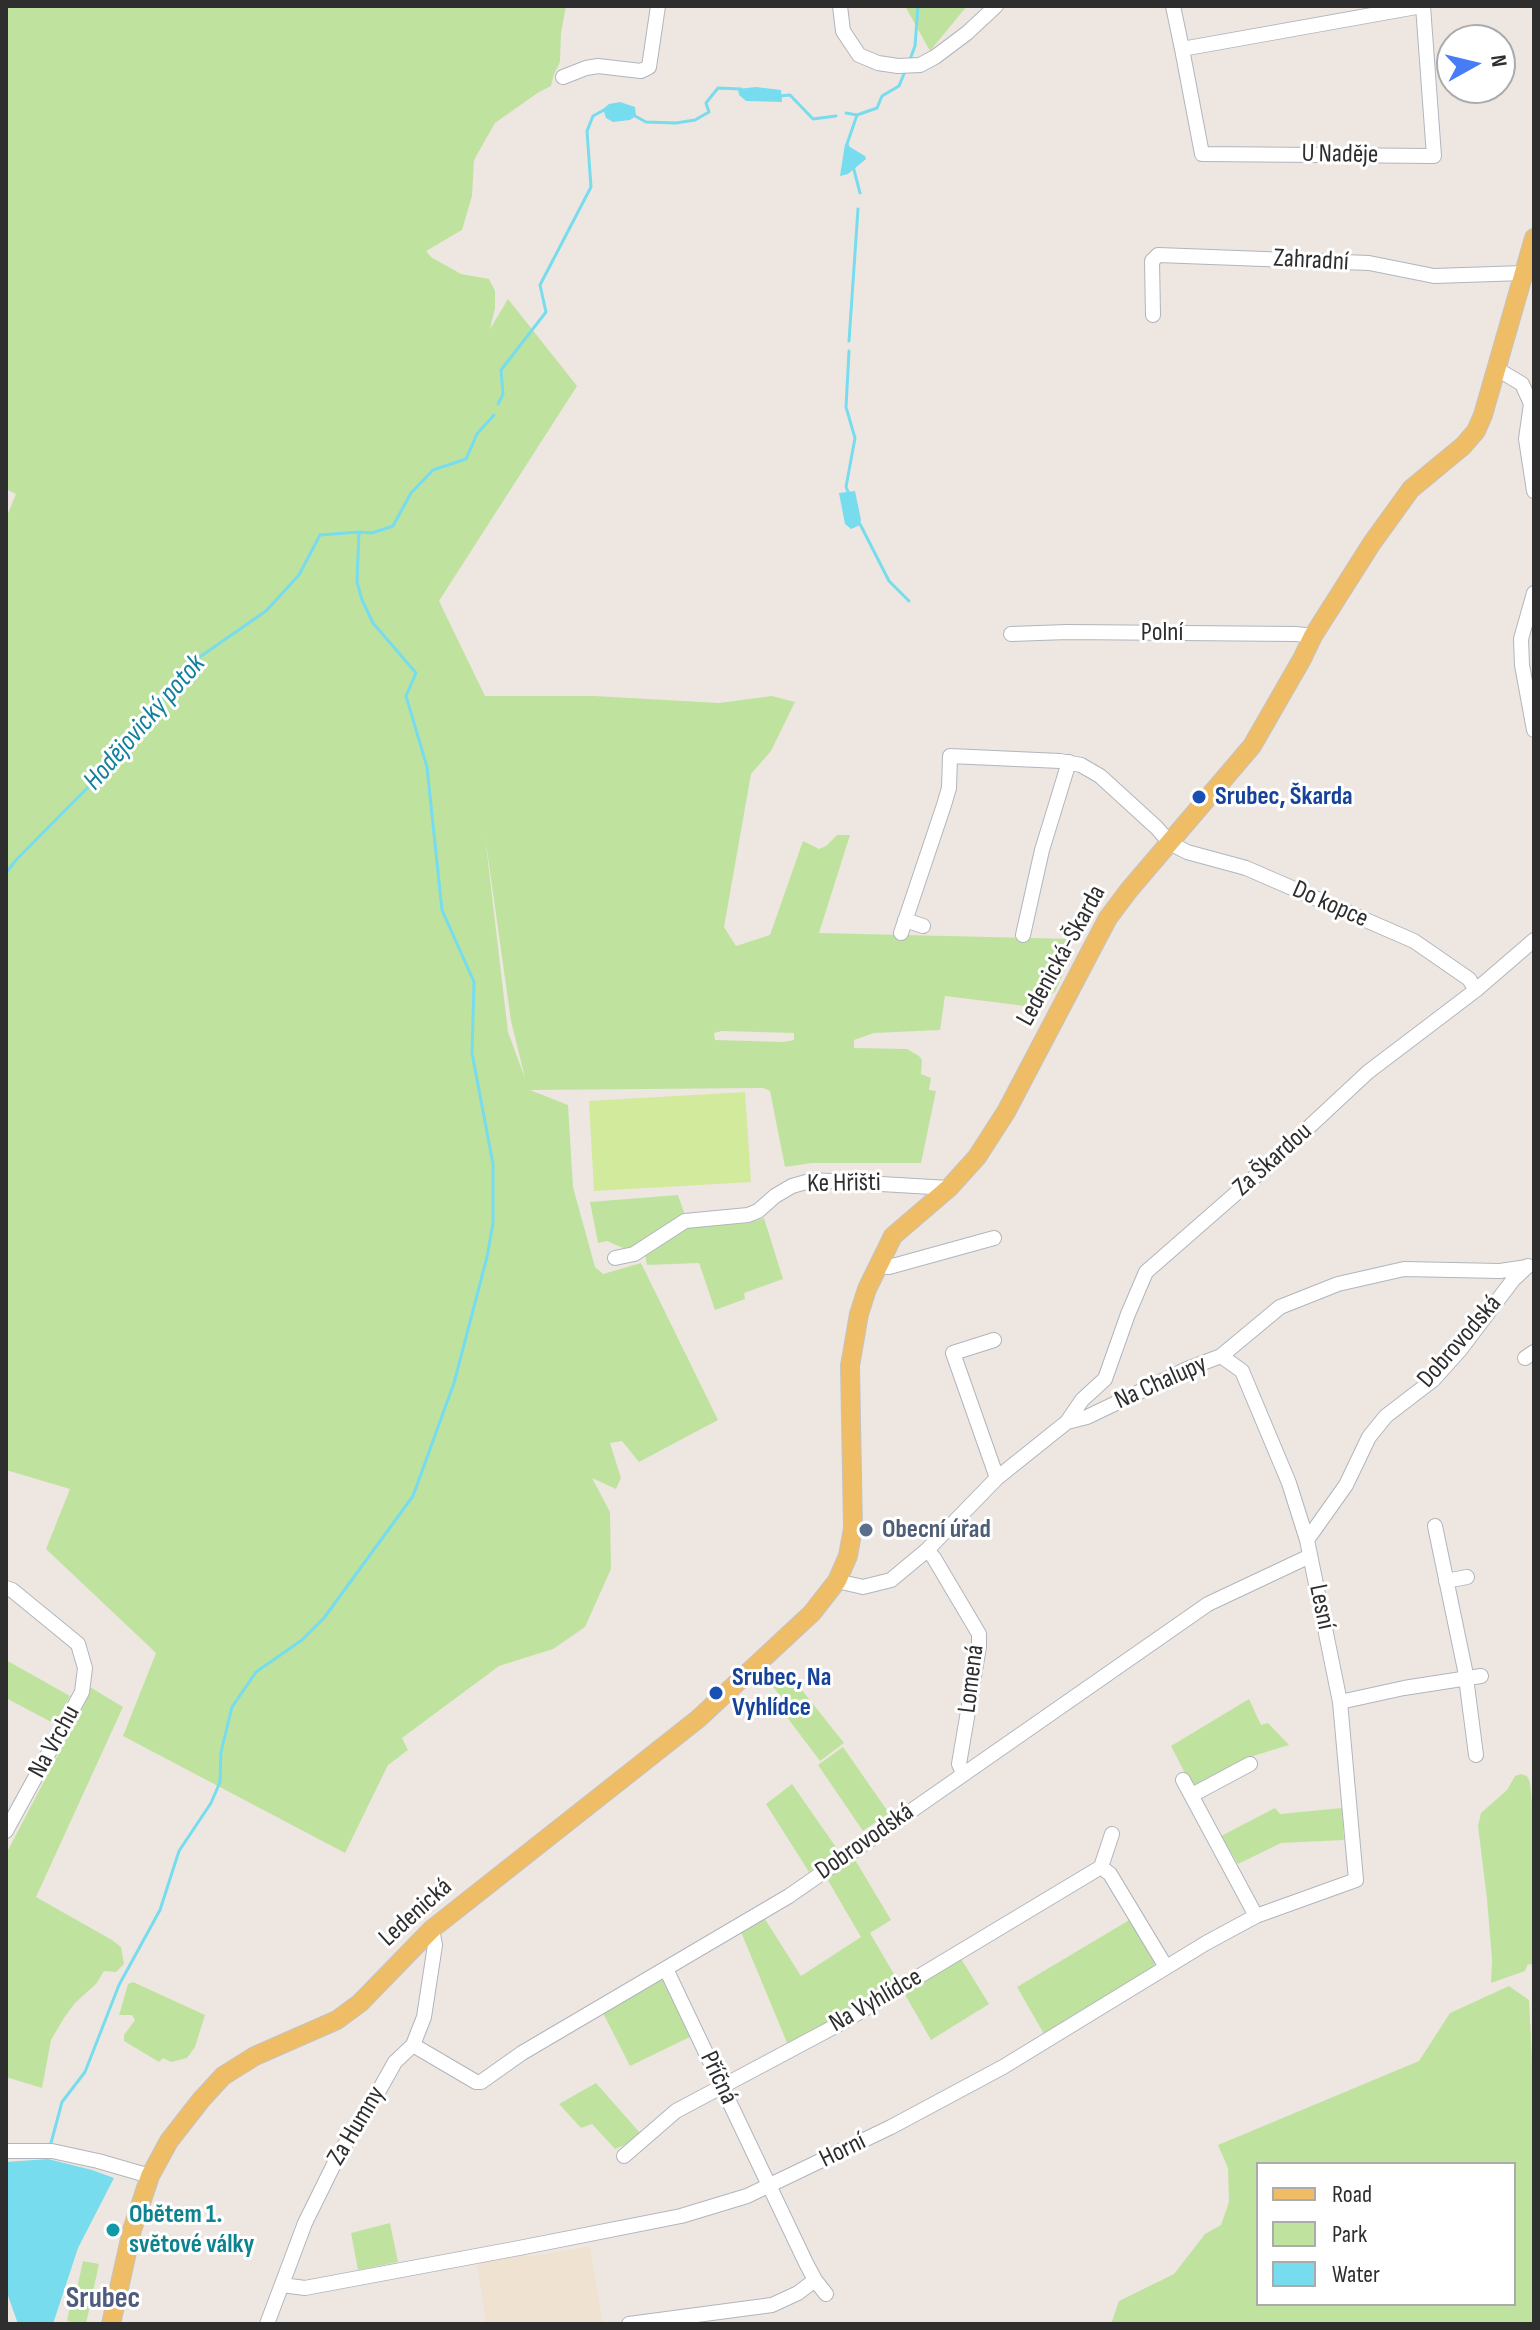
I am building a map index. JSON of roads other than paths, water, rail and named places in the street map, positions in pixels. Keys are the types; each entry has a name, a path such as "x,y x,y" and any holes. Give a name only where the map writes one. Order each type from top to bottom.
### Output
{"main road":[{"name":"Ledenická-Škarda","path":"837,1581 848,1556 853,1528 850,1366 859,1314 867,1289 893,1236 949,1188 977,1157 1006,1112 1108,918 1252,746 1313,636 1372,543 1411,489 1463,446 1476,431 1534,238"},
{"name":"Ledenická","path":"111,2324 132,2230 150,2176 169,2141 223,2076 255,2056 337,2020 374,1990 432,1929 698,1719 812,1613 837,1581"}],"street":[{"path":"563,77 598,66 641,71 649,67 658,6"},
{"path":"840,6 843,31 859,55 878,63 920,65 967,33 996,6"},
{"name":"U Naděje","path":"1173,6 1202,154 1434,156 1423,6 1182,49"},
{"name":"Zahradní","path":"1153,315 1152,261 1158,255 1369,263 1434,276 1524,273"},
{"path":"1497,369 1522,384 1531,404 1526,439 1534,491"},
{"path":"1534,593 1521,639 1522,665 1534,730"},
{"name":"Polní","path":"1011,634 1082,632 1313,636"},
{"path":"923,926 903,927 949,788 950,750 1081,765 1100,776 1170,843"},
{"path":"1023,935 1042,850 1069,762"},
{"name":"Do kopce","path":"1170,843 1187,852 1246,868 1414,941 1469,979 1476,990"},
{"name":"Za Škardou","path":"1067,1422 1082,1400 1105,1379 1146,1272 1368,1072 1476,990 1534,940"},
{"name":"Ke Hřišti","path":"615,1258 634,1254 685,1221 748,1215 792,1186 813,1180 949,1188"},
{"path":"878,1266 889,1267 994,1238"},
{"name":"Na Chalupy","path":"837,1581 863,1587 891,1580 927,1550 997,1478 1067,1422 1087,1417 1221,1356 1280,1307 1338,1284 1404,1269 1500,1271 1532,1264"},
{"name":"Dobrovodská","path":"1307,1540 1346,1485 1369,1437 1386,1416 1433,1380 1513,1280 1532,1264"},
{"path":"994,1340 953,1353 997,1478"},
{"name":"Lesní","path":"1221,1356 1242,1371 1289,1483 1307,1540 1340,1702 1356,1880"},
{"path":"1435,1526 1446,1581 1473,1677 1476,1755"},
{"name":"Lomená","path":"927,1550 979,1634 959,1764 963,1773"},
{"name":"Dobrovodská","path":"413,2045 481,2082 522,2053 789,1896 1208,1604 1310,1556"},
{"path":"1446,1581 1467,1577"},
{"name":"Na Vrchu","path":"6,1588 78,1644 85,1668 82,1692 6,1831"},
{"path":"1340,1702 1473,1677"},
{"path":"1192,1795 1250,1764"},
{"path":"1183,1780 1256,1916"},
{"path":"1112,1834 1101,1867 1110,1874 1166,1967"},
{"name":"Na Vyhlídce","path":"624,2156 676,2111 843,2022 1101,1867"},
{"name":"Horní","path":"282,2285 305,2288 681,2216 747,2196 891,2127 1003,2067 1206,1943 1256,1916 1356,1880"},
{"name":"Za Humny","path":"267,2324 305,2223 340,2152 395,2062 413,2045 424,2017 435,1945 432,1929"},
{"name":"Příčná","path":"666,1969 769,2187 815,2280 826,2294"},
{"path":"6,2151 52,2151 150,2176"},
{"path":"629,2324 772,2305 786,2300 815,2280"}],"water":[{"path":"756,87 781,90 782,102 746,101 739,95 738,89"},
{"path":"620,102 635,107 636,116 613,122 606,118 603,109"},
{"path":"845,144 866,159 848,174 840,176"},
{"path":"855,491 861,520 860,525 851,529 845,524 839,493"},
{"path":"48,2159 114,2178 78,2248 53,2324 18,2324 6,2290 6,2162"}],"waterway":[{"name":"Hodějovický potok","path":"909,62 915,46 918,6"},
{"name":"Hodějovický potok","path":"846,113 857,115 877,108 882,96 899,86 906,69"},
{"name":"Hodějovický potok","path":"635,116 646,122 695,120 709,112 706,103 718,88 741,89"},
{"name":"Hodějovický potok","path":"780,96 790,95 813,119 836,116"},
{"name":"Hodějovický potok","path":"498,404 503,394 501,370 546,312 540,285 591,187 587,131 593,116 604,110"},
{"path":"848,147 857,115"},
{"path":"853,166 860,193"},
{"path":"849,341 858,209"},
{"path":"849,351 846,407 855,438 846,487 849,494"},
{"name":"Hodějovický potok","path":"6,873 120,755 191,663 266,611 299,575 320,535 372,533 393,526 411,493 433,470 466,459 477,434 494,415"},
{"path":"860,524 889,581 909,601"},
{"path":"51,2143 62,2102 85,2072 119,1985 160,1910 179,1851 211,1803 220,1782 221,1752 232,1707 256,1672 302,1640 324,1618 413,1496 454,1383 487,1257 493,1223 493,1164 472,1053 474,982 442,910 427,767 406,696 416,673 373,623 362,600 357,582 359,532"}],"place":[{"name":"Srubec, Škarda","path":"1199,797"},
{"name":"Obecní úřad","path":"866,1530"},
{"name":"Srubec, Na Vyhlídce","path":"716,1693"},
{"name":"Obětem 1. světové války","path":"113,2230"}],"district":[{"name":"Srubec","path":"103,2299"}]}
